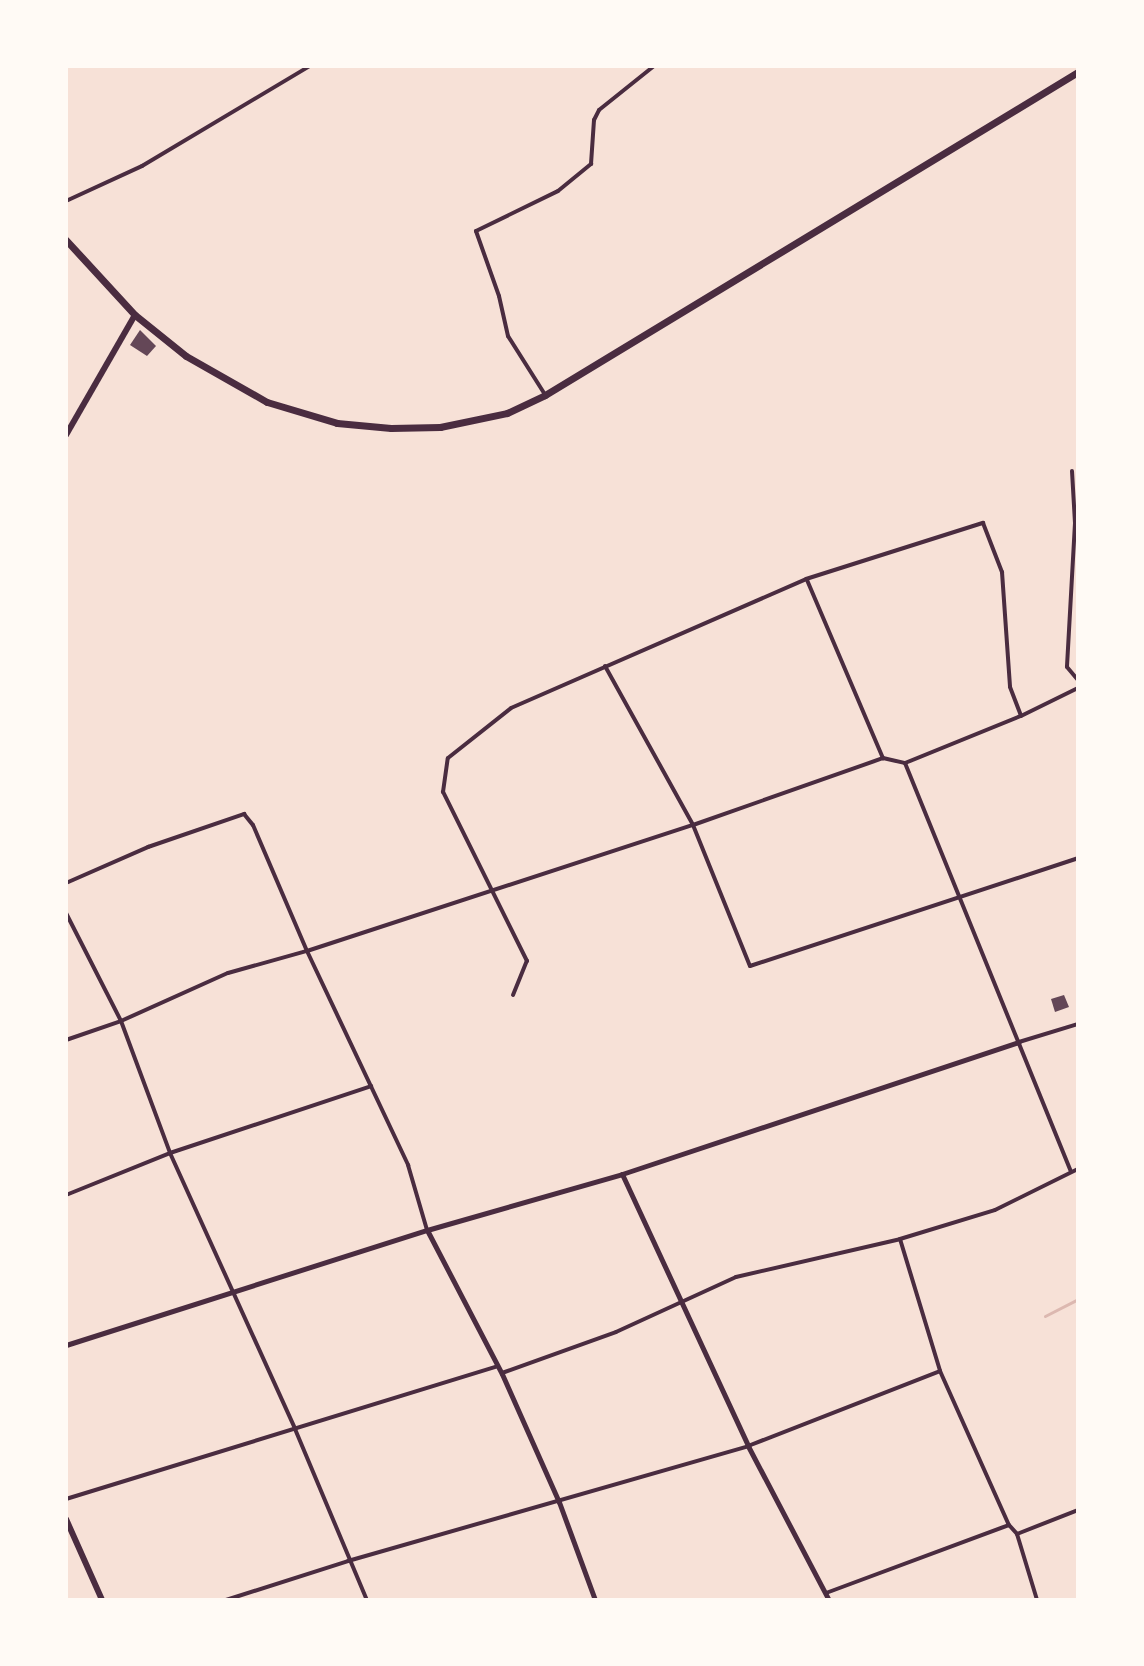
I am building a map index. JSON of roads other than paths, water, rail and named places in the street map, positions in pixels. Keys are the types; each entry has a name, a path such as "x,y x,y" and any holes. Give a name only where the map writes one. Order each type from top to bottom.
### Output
{"main road":[{"path":"66,240 135,315 186,356 267,402 337,423 391,428 440,427 507,413 545,395 1078,72"},
{"path":"66,435 135,315"},
{"path":"66,1519 102,1600"}],"street":[{"path":"66,201 142,166 310,66"},
{"path":"545,395 508,336 499,296 476,231 558,191 591,164 594,120 599,110 654,66"},
{"path":"1072,471 1075,523 1067,667 1078,680"},
{"path":"513,995 527,961 489,890 443,792 448,758 511,708 806,579 983,523 1002,572 1010,687 1021,716"},
{"path":"806,579 883,758"},
{"path":"605,666 693,825 750,966 1078,858"},
{"path":"66,1040 121,1021 228,973 307,951 693,825 883,758 905,763 1021,716 1078,688"},
{"path":"905,763 1071,1172"},
{"path":"66,883 148,847 244,814 253,825 307,951 408,1165 427,1230 502,1374 559,1502 595,1600"},
{"path":"66,913 121,1021 170,1153 295,1429 367,1600"},
{"path":"66,1345 427,1230 622,1174 1078,1024"},
{"path":"66,1195 170,1153 371,1086"},
{"path":"502,1374 616,1332 736,1277 900,1239 995,1210 1078,1169"},
{"path":"622,1174 748,1446 829,1600"},
{"path":"900,1239 940,1371 1009,1525 1017,1534 1037,1600"},
{"path":"66,1499 497,1366"},
{"path":"226,1600 348,1561 748,1446 940,1371"},
{"path":"1017,1534 1078,1510"},
{"path":"826,1593 1009,1525"}],"waterway":[{"path":"1045,1316 1078,1299"}]}
